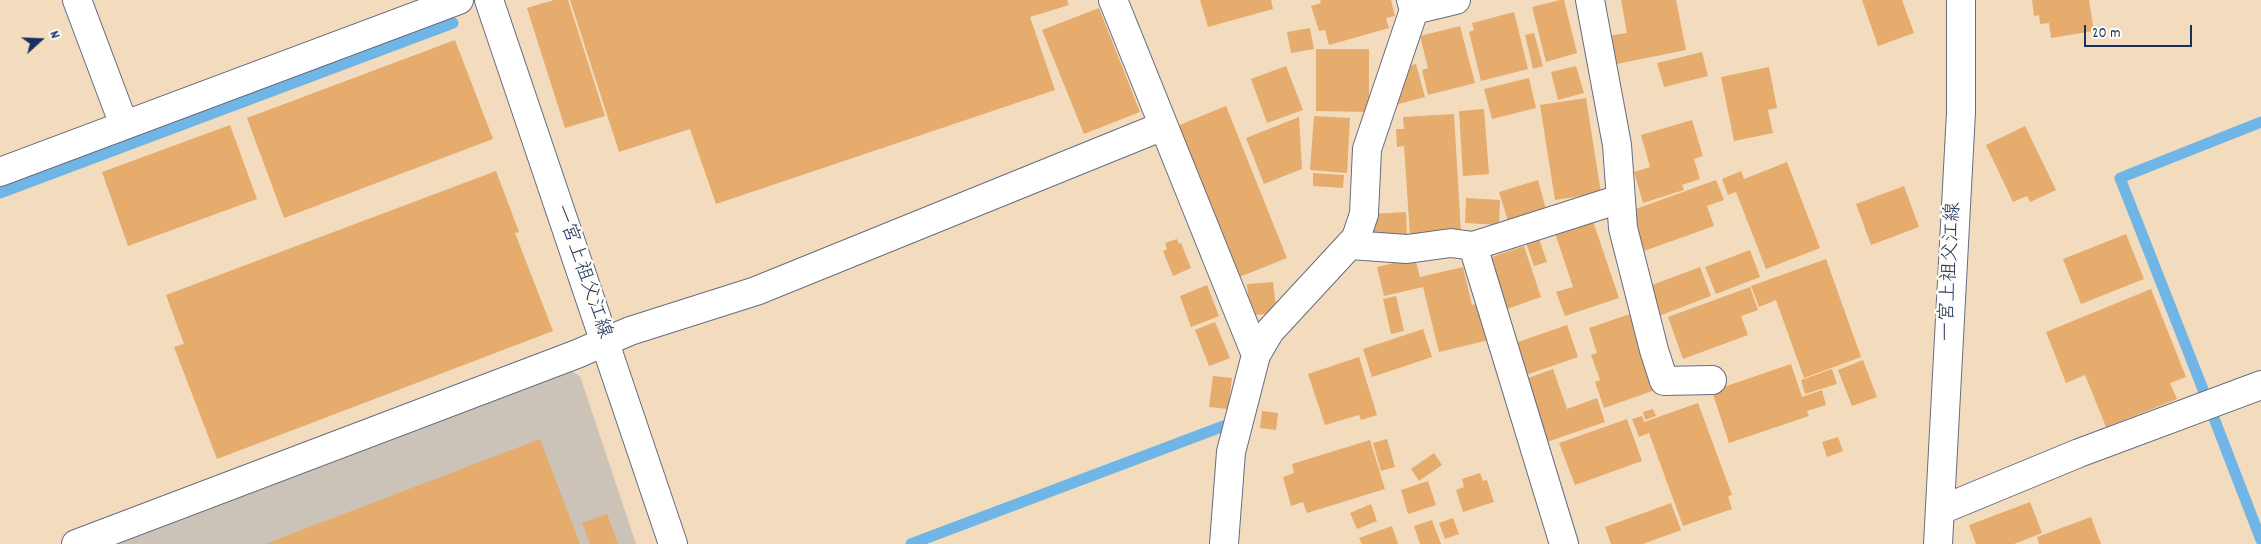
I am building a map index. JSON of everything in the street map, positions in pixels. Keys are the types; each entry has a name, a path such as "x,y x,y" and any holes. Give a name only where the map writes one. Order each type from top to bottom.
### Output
{"street":[{"path":"77,0 124,125"},
{"path":"0,172 459,0"},
{"name":"一宮上祖父江線","path":"489,0 673,544"},
{"path":"1113,0 1256,355"},
{"path":"1224,544 1231,452 1256,355 1270,332 1356,238 1364,214 1367,148 1412,5 1456,0"},
{"path":"1590,0 1617,146 1623,228 1664,382 1712,380"},
{"name":"一宮上祖父江線","path":"1938,544 1961,112 1961,0"},
{"path":"76,544 630,331 756,291 1163,126"},
{"path":"1350,245 1407,250 1451,243 1473,246 1620,199"},
{"path":"1473,246 1564,544"},
{"path":"1940,510 2079,453 2261,384"}],"shaded area":[{"path":"567,369 580,376 636,544 106,544"}],"building":[{"path":"554,0 568,0 605,116 565,128 527,8"},
{"path":"570,0 1067,0 1069,5 1030,17 1055,90 716,204 690,129 619,152"},
{"path":"1200,0 1271,0 1273,9 1208,27"},
{"path":"1320,0 1391,0 1395,16 1386,18 1389,28 1329,45 1325,30 1319,31 1311,6 1321,3"},
{"path":"1564,0 1577,53 1546,62 1532,7"},
{"path":"1621,0 1676,0 1686,50 1612,65 1607,36 1627,33"},
{"path":"1862,0 1902,0 1914,33 1878,46"},
{"path":"2032,0 2089,0 2094,31 2051,38 2049,23 2040,24 2039,15 2034,16"},
{"path":"1099,8 1140,112 1084,134 1042,30"},
{"path":"1514,12 1528,69 1481,81 1469,32 1474,30 1472,23"},
{"path":"1460,26 1475,83 1428,95 1422,70 1428,68 1420,36"},
{"path":"1310,28 1314,49 1291,53 1287,32"},
{"path":"1534,33 1543,66 1533,69 1525,35"},
{"path":"455,40 493,139 284,218 247,118"},
{"path":"1316,49 1369,49 1369,112 1316,111"},
{"path":"1702,52 1708,76 1664,87 1657,63"},
{"path":"1416,64 1425,97 1391,106 1402,68"},
{"path":"1286,66 1303,110 1267,123 1251,79"},
{"path":"1576,66 1584,93 1558,100 1551,72"},
{"path":"1769,67 1777,108 1768,110 1773,133 1734,141 1721,77"},
{"path":"1529,78 1536,108 1492,119 1484,89"},
{"path":"1586,98 1601,193 1555,200 1540,105"},
{"path":"1226,106 1287,258 1237,278 1177,126"},
{"path":"1484,109 1489,174 1463,176 1459,111"},
{"path":"1454,114 1461,233 1410,236 1404,146 1397,147 1396,129 1404,129 1403,117"},
{"path":"1314,116 1350,118 1347,173 1310,170"},
{"path":"1299,117 1302,169 1264,184 1246,138"},
{"path":"1692,120 1703,156 1694,159 1700,179 1682,185 1684,190 1643,203 1634,172 1650,167 1641,135"},
{"path":"230,125 257,199 128,246 102,172"},
{"path":"2025,126 2056,190 2030,202 2027,196 2013,202 1986,145"},
{"path":"1787,162 1820,248 1766,269 1736,192 1728,195 1722,179 1741,171 1744,179"},
{"path":"496,171 519,232 515,233 553,331 217,459 174,347 184,344 166,295"},
{"path":"1313,173 1344,175 1343,188 1313,186"},
{"path":"1538,180 1546,209 1508,221 1499,192"},
{"path":"1716,180 1724,200 1707,206 1714,226 1644,251 1630,211"},
{"path":"1904,186 1919,227 1871,245 1856,204"},
{"path":"1466,198 1500,200 1499,225 1465,223"},
{"path":"1406,212 1407,236 1372,238 1371,214"},
{"path":"1593,221 1619,298 1565,316 1556,292 1573,287 1555,233"},
{"path":"2126,234 2144,279 2081,304 2063,259"},
{"path":"1538,236 1547,262 1534,266 1525,240"},
{"path":"1177,239 1179,244 1181,243 1191,268 1173,276 1163,251 1167,249 1165,243"},
{"path":"1524,246 1541,297 1504,310 1486,259"},
{"path":"1750,250 1760,277 1716,294 1705,267"},
{"path":"1415,258 1420,277 1463,267 1472,305 1480,303 1489,340 1439,352 1423,287 1384,296 1377,267"},
{"path":"1826,259 1861,357 1804,378 1776,300 1759,307 1751,286"},
{"path":"1700,267 1711,296 1656,317 1644,288"},
{"path":"1273,282 1276,307 1267,314 1254,315 1249,310 1247,284"},
{"path":"1207,285 1219,316 1191,327 1180,296"},
{"path":"1750,287 1758,310 1741,316 1748,335 1683,359 1668,317"},
{"path":"2151,289 2186,377 2170,383 2177,399 2106,427 2085,375 2066,383 2046,332"},
{"path":"1396,296 1404,331 1391,334 1383,299"},
{"path":"1630,314 1655,390 1604,408 1595,382 1600,380 1591,355 1597,353 1589,328"},
{"path":"1215,322 1230,358 1209,366 1195,330"},
{"path":"1567,325 1578,357 1526,375 1515,343"},
{"path":"1423,329 1432,357 1372,377 1363,349"},
{"path":"1359,357 1377,415 1361,420 1359,415 1325,425 1308,374"},
{"path":"1863,360 1877,397 1852,406 1838,370"},
{"path":"1791,364 1802,397 1822,390 1826,405 1807,411 1809,416 1729,443 1712,391"},
{"path":"1553,369 1567,409 1597,398 1605,422 1544,443 1522,380"},
{"path":"1832,369 1837,384 1805,394 1801,380"},
{"path":"1213,376 1232,378 1228,409 1209,407"},
{"path":"1698,403 1732,495 1728,496 1732,509 1683,526 1649,433 1639,437 1632,419 1642,416 1644,422"},
{"path":"1653,409 1656,416 1645,420 1643,412"},
{"path":"1262,411 1278,413 1276,430 1260,428"},
{"path":"1627,419 1642,461 1575,485 1559,443"},
{"path":"1838,437 1843,451 1827,457 1822,442"},
{"path":"540,439 580,544 265,544"},
{"path":"1387,439 1395,467 1381,471 1373,443"},
{"path":"1370,440 1385,489 1307,513 1303,502 1291,506 1283,477 1294,473 1292,464"},
{"path":"1434,453 1442,465 1419,481 1411,469"},
{"path":"1480,473 1483,481 1487,480 1494,502 1463,512 1456,490 1464,487 1462,479"},
{"path":"1428,481 1436,505 1408,514 1401,490"},
{"path":"2030,502 2042,533 2014,544 1976,544 1969,525"},
{"path":"1671,503 1681,530 1643,544 1611,544 1605,527"},
{"path":"1371,504 1377,521 1357,529 1350,513"},
{"path":"607,514 618,544 590,544 582,523"},
{"path":"2091,517 2101,544 2039,544 2037,537"},
{"path":"1453,518 1459,534 1445,539 1439,523"},
{"path":"1432,520 1441,544 1420,544 1414,526"},
{"path":"1392,526 1398,544 1362,544 1359,538"}],"waterway":[{"path":"0,193 453,23"},
{"path":"2204,392 2120,178 2261,122"},
{"path":"2212,413 2261,540"},
{"path":"911,544 1229,424"}]}
